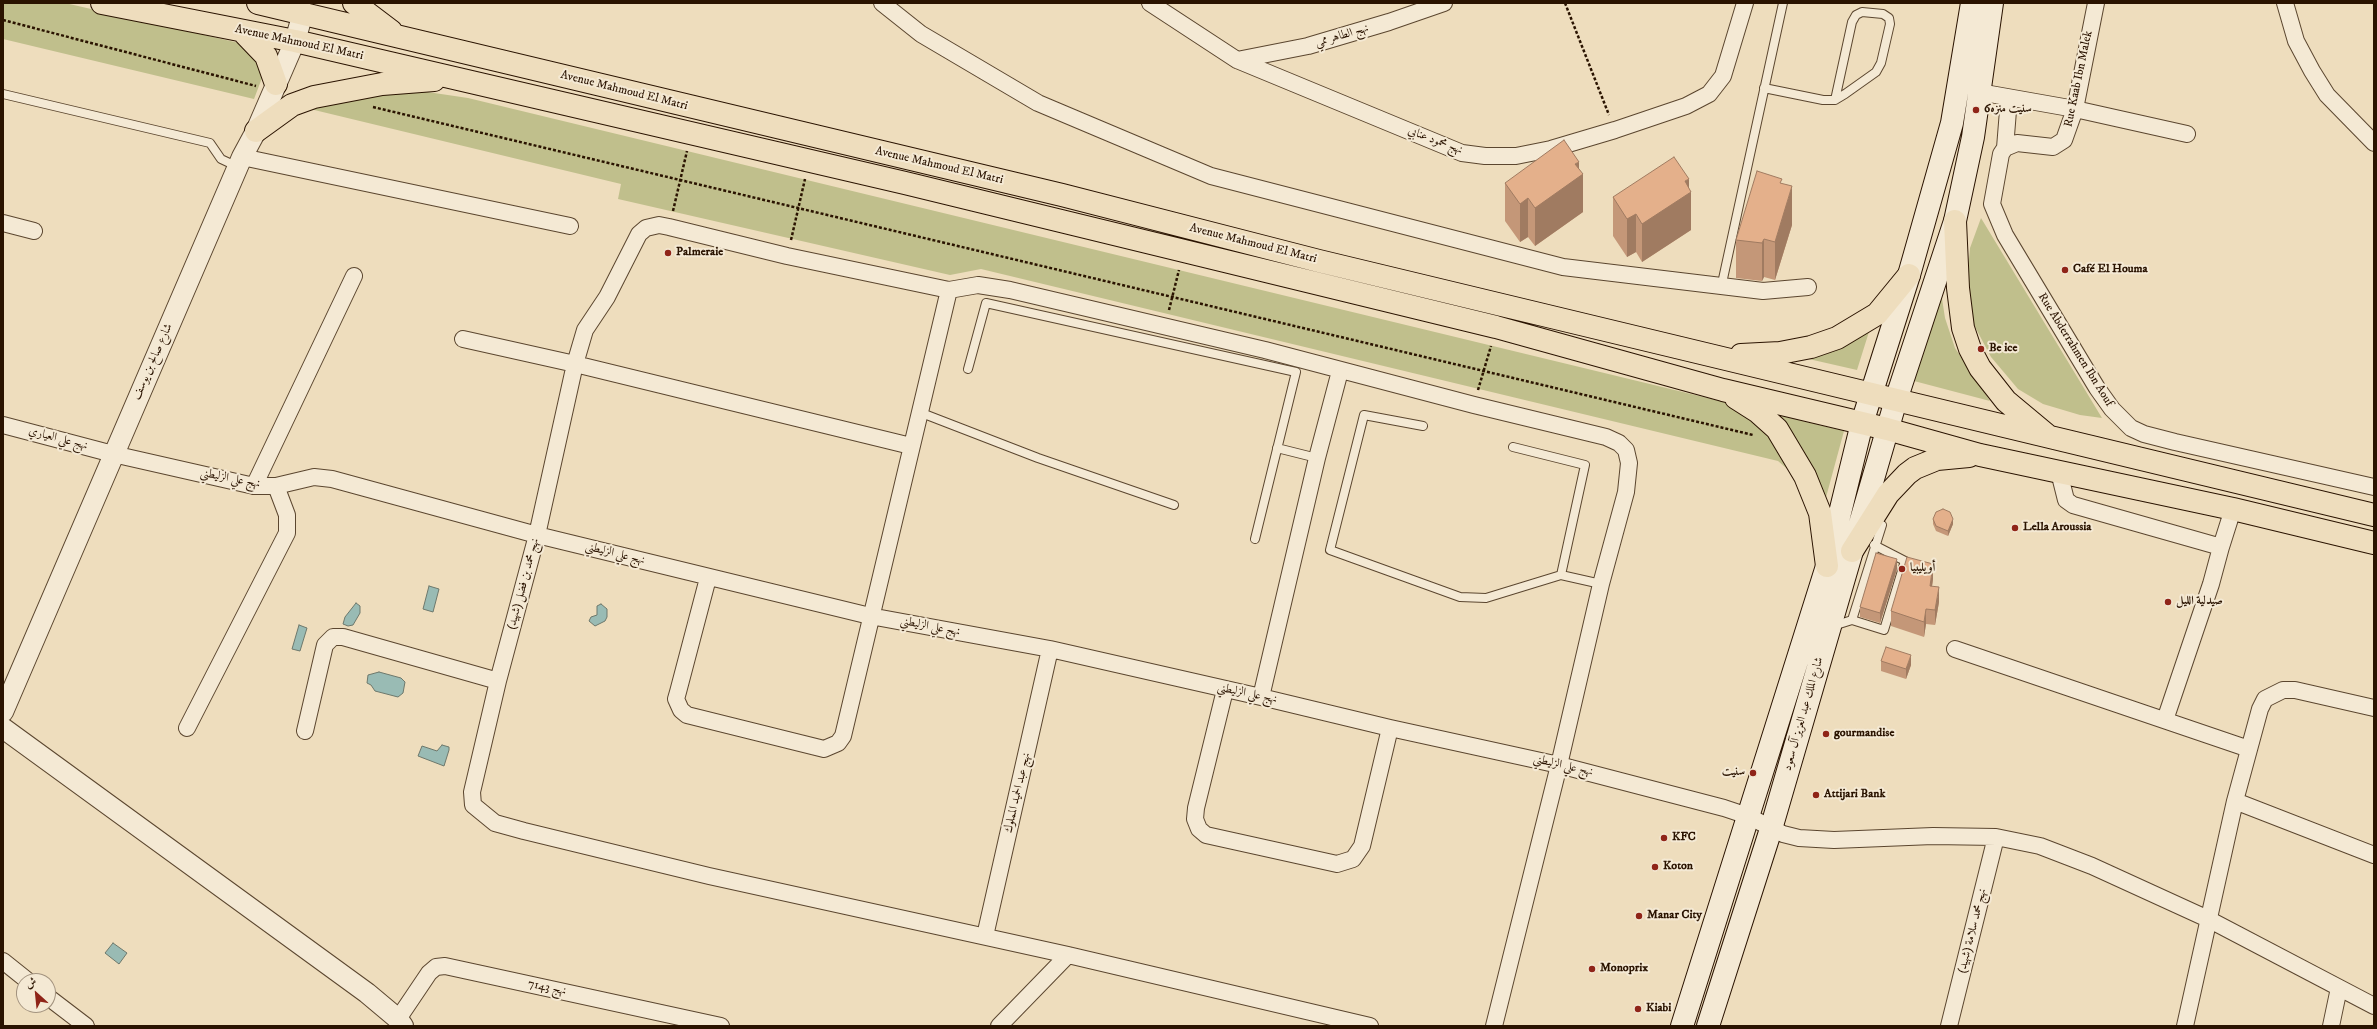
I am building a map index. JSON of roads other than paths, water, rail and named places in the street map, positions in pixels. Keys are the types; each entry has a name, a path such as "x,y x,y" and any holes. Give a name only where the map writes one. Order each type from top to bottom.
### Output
{"highway":[{"name":"Avenue Mahmoud El Matri","path":"102,3 295,41 1184,250 1496,327 1723,390 1888,429 1980,454 2233,509 2374,543"},
{"name":"Avenue Mahmoud El Matri","path":"258,3 305,8 400,37 1718,356 2052,439 2374,515"},
{"path":"354,3 400,37"},
{"path":"242,31 266,56 275,87"},
{"path":"256,131 292,105 314,97 382,84 459,80"},
{"path":"1955,220 1958,288 1963,328 1970,349 1980,368 2006,401 2052,439"},
{"path":"1718,356 1780,353 1811,347 1836,338 1877,314 1909,275"},
{"path":"1723,390 1768,421 1787,443 1805,476 1820,513 1827,566"},
{"path":"1852,551 1888,494 1901,479 1915,468 1937,459 1980,454"}],"main road":[{"name":"شارع الملك عبد العزيز آل سعود","path":"1682,1026 1827,566 1862,423 1909,275 1952,123 1972,3"},
{"name":"شارع الملك عبد العزيز آل سعود","path":"1708,1026 1771,829 1828,627 1896,400 1955,220 1973,137 1992,3"}],"street":[{"path":"882,3 920,34 1038,103 1211,176 1563,267 1721,288 1763,291 1808,287"},
{"name":"نهج محمود عنابي","path":"1150,3 1237,60 1462,153 1485,156 1516,156 1551,149 1615,130 1686,106 1709,94 1723,76 1745,3"},
{"name":"نهج الطاهر ممي","path":"1237,60 1308,46 1389,22 1444,3"},
{"name":"Rue Kaab Ibn Malek","path":"2005,148 2017,143 2053,146 2060,144 2068,131 2075,109 2096,3"},
{"path":"2285,3 2296,41 2312,71 2328,95 2374,142"},
{"name":"شارع صالح بن يوسف","path":"3,712 240,162 256,131 295,41 305,8"},
{"path":"1980,92 2075,109 2187,134"},
{"name":"Rue Abderrahmen Ibn Aouf","path":"2009,98 2005,148 1998,162 1993,192 1992,204 1998,223 2097,388 2122,420 2131,428 2156,437 2374,487"},
{"path":"240,162 570,226"},
{"path":"3,223 34,231"},
{"name":"نهج محمد بن فضل (شهيد)","path":"949,290 787,256 669,227 659,226 646,228 639,234 607,297 586,330 575,364 537,535 498,681 472,792 473,805 495,822 524,831 709,876 985,936"},
{"path":"254,486 354,276"},
{"path":"708,578 676,699 681,710 687,715 824,749 832,747 843,736 870,616 949,290 978,285 1010,290 1265,350 1340,371 1606,437 1619,443 1626,450 1629,476 1601,584 1559,765 1494,1026"},
{"path":"463,339 575,364 911,446"},
{"path":"1261,696 1317,458 1340,371"},
{"name":"نهج علي العياري","path":"3,425 113,454"},
{"name":"نهج علي الزليطني","path":"113,454 254,486 276,486 314,477 332,479 537,535 708,578 870,616 1050,649 1225,690 1261,696 1390,728 1559,765 1693,799 1748,816 1771,829 1799,838 1834,840 1933,836 1996,837 2040,846 2092,866 2208,919 2374,1006"},
{"path":"2059,472 2064,494 2073,505 2221,547"},
{"path":"187,728 287,533 287,515 276,486"},
{"path":"2165,720 2211,584 2233,509"},
{"path":"305,731 325,645 333,637 344,637 498,681"},
{"name":"نهج عبد الحميد المملوك","path":"985,936 1050,649"},
{"path":"1955,649 2249,749"},
{"path":"1225,690 1196,808 1195,820 1199,829 1206,835 1337,864 1353,859 1362,846 1390,728"},
{"path":"2185,1026 2235,801 2260,709 2265,699 2273,693 2295,690 2374,708"},
{"path":"3,728 213,880 400,1022"},
{"path":"2235,801 2374,855"},
{"name":"نهج محمد سلامة (شهيد)","path":"1950,1026 1996,837"},
{"path":"985,936 1370,1026"},
{"path":"999,1026 1068,955"},
{"path":"3,961 18,973"},
{"name":"نهج 7143","path":"400,1022 428,973 436,967 445,966 721,1026"},
{"path":"2331,1026 2339,988"},
{"path":"56,1002 86,1026"}],"lane":[{"path":"1721,288 1782,3"},
{"path":"1764,88 1823,100 1835,100 1876,72 1881,64 1890,24 1889,18 1883,14 1862,12 1856,15 1852,22 1835,100"},
{"path":"3,94 210,143 221,158 240,162"},
{"path":"968,369 986,303 1296,372 1255,539"},
{"path":"919,412 1038,458 1174,505"},
{"path":"1423,426 1364,415 1330,550 1460,597 1486,598 1561,575 1601,584"},
{"path":"1513,447 1585,465 1561,575"},
{"path":"1277,448 1317,458"},
{"path":"1852,620 1874,545 1882,524"},
{"path":"1828,627 1852,620 1884,630 1905,561 1874,545"}],"water":[{"path":"429,586 439,589 433,612 423,609"},
{"path":"356,603 360,606 360,613 353,625 348,626 343,624 345,617"},
{"path":"601,604 607,609 607,617 605,621 595,626 589,621 591,617 597,615 597,606"},
{"path":"299,625 307,628 300,651 292,649"},
{"path":"379,672 401,678 405,682 403,693 398,697 375,691 371,685 367,683 368,675"},
{"path":"442,745 449,747 444,766 418,756 422,746 437,751"},
{"path":"113,943 127,953 119,964 105,953"}],"place":[{"name":"سنيت منزه6","path":"1976,110"},
{"name":"Palmeraie","path":"668,253"},
{"name":"Café El Houma","path":"2065,270"},
{"name":"Be ice","path":"1981,349"},
{"name":"Lella Aroussia","path":"2015,528"},
{"name":"أويليبيا","path":"1902,569"},
{"name":"صيدلية الليل","path":"2168,602"},
{"name":"gourmandise","path":"1826,734"},
{"name":"سنيت","path":"1753,773"},
{"name":"Attijari Bank","path":"1816,795"},
{"name":"KFC","path":"1664,838"},
{"name":"Koton","path":"1655,867"},
{"name":"Manar City","path":"1639,916"},
{"name":"Monoprix","path":"1592,969"},
{"name":"Kiabi","path":"1638,1009"}]}
